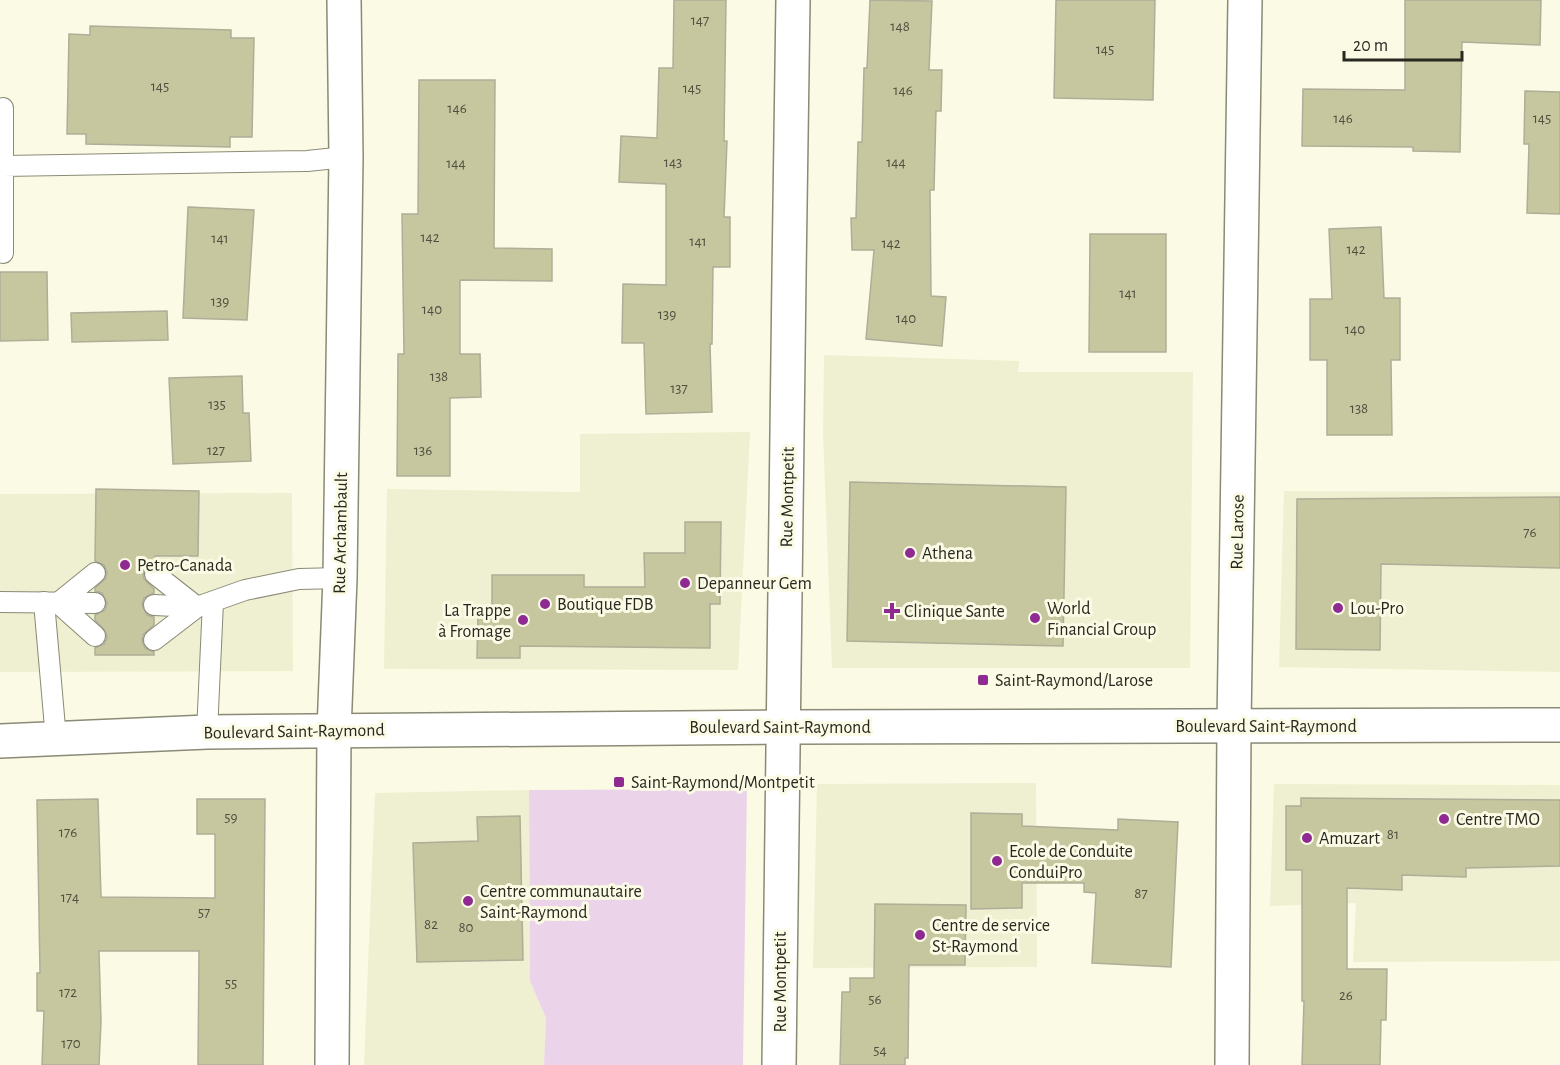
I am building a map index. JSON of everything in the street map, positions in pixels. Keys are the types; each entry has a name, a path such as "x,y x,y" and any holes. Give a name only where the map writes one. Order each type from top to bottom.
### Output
{"street":[{"name":"Rue Archambault","path":"332,1065 334,731 340,578 346,158 344,0"},
{"name":"Rue Montpetit","path":"779,1065 793,0"},
{"name":"Rue Larose","path":"1232,1065 1234,725 1245,0"},
{"name":"Boulevard Saint-Raymond","path":"0,741 207,732 782,727 1560,725"},
{"path":"0,765 52,739"}],"lane":[{"path":"3,108 3,253"},
{"path":"3,166 307,161 346,158"},
{"path":"51,602 95,573"},
{"path":"155,574 205,605"},
{"path":"154,640 205,605 245,590 299,579 340,578"},
{"path":"0,602 95,603"},
{"path":"51,602 95,636"},
{"path":"51,602 52,739"},
{"path":"154,605 205,605"},
{"path":"205,605 207,732"}],"shaded area":[{"path":"824,355 1019,361 1018,372 1193,372 1190,668 832,668 823,432"},
{"path":"750,432 738,670 384,669 387,489 580,492 580,434"},
{"path":"1284,491 1560,492 1560,672 1279,667"},
{"path":"292,493 293,671 0,672 0,494"},
{"path":"1036,783 1037,967 813,968 817,784"},
{"path":"1274,784 1560,785 1560,961 1353,962 1356,903 1270,906"},
{"path":"747,789 743,1065 544,1065 546,1018 530,981 529,790"},
{"path":"529,790 530,981 546,1018 544,1065 364,1065 375,793"}],"building":[{"path":"674,0 726,0 724,141 727,141 724,217 730,217 730,267 713,267 712,344 710,344 712,412 646,414 644,343 622,343 623,284 666,285 666,184 619,182 621,136 657,138 659,68 673,68"},
{"path":"870,0 932,1 929,70 942,70 941,111 936,111 934,190 930,190 931,296 946,297 942,346 866,339 874,250 852,250 851,218 856,218 858,142 862,142 864,68 867,68"},
{"path":"1056,0 1155,0 1153,100 1054,98"},
{"path":"1405,0 1541,0 1540,45 1462,42 1460,152 1413,151 1413,147 1302,146 1303,89 1405,90"},
{"path":"90,26 231,30 231,38 254,38 252,137 230,137 230,147 86,144 86,134 67,134 69,34 90,35"},
{"path":"419,80 495,80 494,248 552,249 552,281 460,280 460,354 480,354 481,397 450,398 450,476 397,476 398,354 404,354 402,214 418,214"},
{"path":"1525,91 1560,92 1560,214 1527,213 1529,144 1524,144"},
{"path":"188,207 254,210 247,320 183,318"},
{"path":"1381,227 1384,298 1400,298 1400,360 1391,360 1392,435 1327,435 1327,360 1310,360 1310,299 1332,299 1329,229"},
{"path":"1090,234 1166,234 1166,352 1089,352"},
{"path":"0,272 47,272 48,340 0,341"},
{"path":"167,311 168,340 72,342 71,313"},
{"path":"242,376 243,413 249,413 251,461 173,464 169,378"},
{"path":"850,482 1066,487 1063,646 847,641"},
{"name":"Petro-Canada","path":"96,489 199,491 198,556 155,556 155,562 146,566 143,572 144,579 154,589 154,593 144,598 142,605 147,615 154,617 154,625 143,635 142,641 145,648 154,652 154,655 95,655 95,648 104,644 107,638 106,632 95,620 95,615 105,610 107,603 102,593 95,591 95,588 106,578 107,572 104,565 95,561"},
{"name":"Lou-Pro","path":"1560,497 1560,568 1381,564 1380,650 1296,649 1297,499"},
{"path":"685,522 721,522 720,604 710,604 710,648 520,646 520,658 477,658 478,616 492,616 492,575 584,575 584,587 645,587 644,553 685,553"},
{"path":"1301,798 1560,800 1560,866 1466,868 1466,877 1402,875 1402,890 1347,888 1347,969 1387,969 1386,1020 1381,1020 1380,1065 1302,1065 1304,1001 1302,1001 1302,870 1286,870 1286,806 1301,806"},
{"path":"98,799 101,897 215,898 215,834 197,834 197,799 265,799 263,1065 198,1065 199,951 99,951 101,1022 99,1065 42,1065 44,1011 37,1011 37,973 40,973 37,800"},
{"path":"971,813 1022,814 1022,826 1118,830 1118,819 1178,822 1171,967 1092,963 1096,893 1084,892 1084,883 1022,883 1022,908 971,909"},
{"name":"Centre communautaire Saint-Raymond","path":"520,816 523,960 417,962 413,843 478,841 477,817"},
{"path":"875,904 966,905 965,965 909,965 908,1058 905,1058 905,1065 840,1065 842,992 850,992 850,978 874,978"}],"place":[{"name":"Athena","path":"910,553"},
{"name":"Petro-Canada","path":"125,565"},
{"name":"Depanneur Gem","path":"685,583"},
{"name":"Boutique FDB","path":"545,604"},
{"name":"Lou-Pro","path":"1338,608"},
{"name":"Clinique Sante","path":"892,611"},
{"name":"World Financial Group","path":"1035,618"},
{"name":"La Trappe à Fromage","path":"523,620"},
{"name":"Saint-Raymond/Larose","path":"983,680"},
{"name":"Saint-Raymond/Montpetit","path":"619,782"},
{"name":"Centre TMO","path":"1444,819"},
{"name":"Amuzart","path":"1307,838"},
{"name":"Ecole de Conduite ConduiPro","path":"997,861"},
{"name":"Centre communautaire Saint-Raymond","path":"468,901"},
{"name":"Centre de service St-Raymond","path":"920,935"}]}
